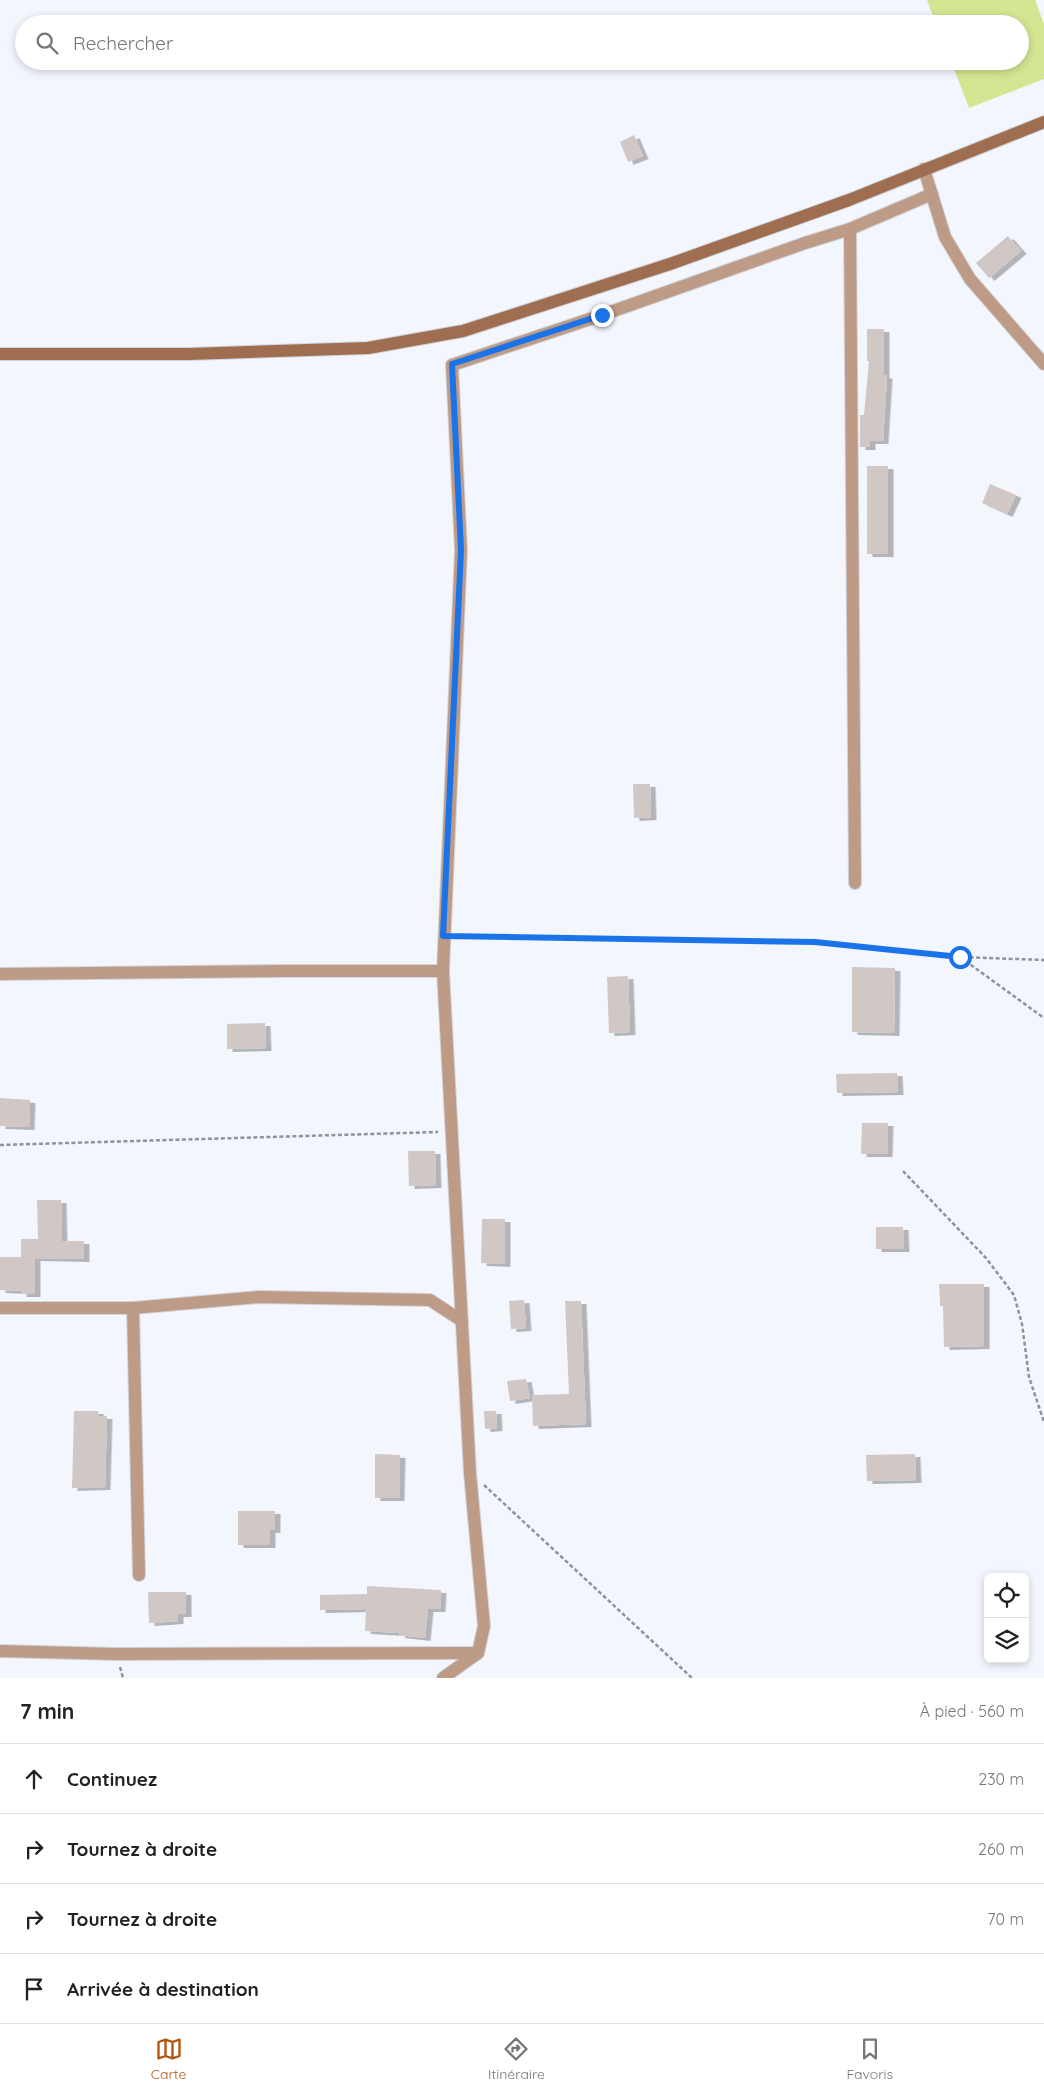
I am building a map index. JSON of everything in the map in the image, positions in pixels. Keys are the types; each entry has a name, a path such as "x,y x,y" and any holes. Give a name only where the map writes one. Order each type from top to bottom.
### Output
{"street":[{"path":"0,354 188,354 368,348 463,331 670,264 849,200 1044,122"},
{"path":"924,169 945,237 970,279 1044,364"},
{"path":"443,1678 478,1653 484,1626 470,1473 443,971 461,550 452,364 602,315 805,243 850,229 932,194"},
{"path":"850,229 855,884"},
{"path":"0,974 281,970 443,971"},
{"path":"0,1308 133,1308 258,1296 430,1300 462,1321"},
{"path":"133,1308 139,1574"},
{"path":"0,1651 116,1654 478,1653"}],"path":[{"path":"443,936 815,942 960,957 1044,960"},
{"path":"960,957 1044,1018"},
{"path":"0,1145 452,1132"},
{"path":"903,1171 986,1258 1014,1295 1022,1324 1029,1377 1044,1422"},
{"path":"470,1473 692,1678"}],"green space":[{"path":"927,0 1035,0 1044,24 1044,79 969,108 954,70 1029,70 1029,15 933,15"}],"building":[{"path":"634,135 643,156 628,162 620,142"},
{"path":"1008,236 1021,251 989,278 976,263"},
{"path":"867,329 884,329 884,375 887,376 883,441 870,441 870,447 860,447 860,415 864,415 869,361 867,361"},
{"path":"867,466 888,466 888,554 867,554"},
{"path":"990,484 1016,495 1007,514 982,503"},
{"path":"633,784 650,784 651,817 634,818"},
{"path":"852,967 895,968 894,1033 852,1032"},
{"path":"628,976 630,1032 609,1033 607,977"},
{"path":"265,1023 266,1048 227,1049 227,1024"},
{"path":"897,1073 898,1092 837,1093 836,1074"},
{"path":"0,1098 30,1100 29,1127 0,1126"},
{"path":"862,1123 888,1123 887,1154 861,1154"},
{"path":"408,1151 435,1151 436,1185 409,1186"},
{"path":"37,1200 61,1200 62,1241 84,1241 84,1259 35,1258 35,1294 21,1294 21,1291 0,1290 0,1257 21,1257 21,1239 38,1239"},
{"path":"482,1219 505,1219 505,1264 481,1263"},
{"path":"876,1227 903,1227 904,1249 876,1249"},
{"path":"939,1284 984,1284 984,1346 944,1347 943,1306 940,1306"},
{"path":"524,1300 526,1328 511,1329 509,1301"},
{"path":"565,1301 581,1301 586,1424 533,1426 532,1395 569,1394"},
{"path":"526,1379 530,1398 510,1401 507,1381"},
{"path":"74,1411 98,1411 99,1416 107,1416 105,1487 72,1488"},
{"path":"484,1411 496,1411 497,1428 485,1429"},
{"path":"375,1454 400,1455 399,1498 375,1498"},
{"path":"915,1454 916,1480 867,1481 866,1455"},
{"path":"238,1511 275,1511 275,1530 270,1530 270,1545 238,1545"},
{"path":"367,1586 441,1590 440,1609 428,1609 425,1638 399,1635 400,1633 365,1631 366,1609 320,1610 320,1595 367,1594"},
{"path":"148,1592 186,1592 186,1614 178,1614 178,1621 149,1623"}],"route":[{"path":"602,315 452,364 461,550 443,936 815,942 960,957"}]}
